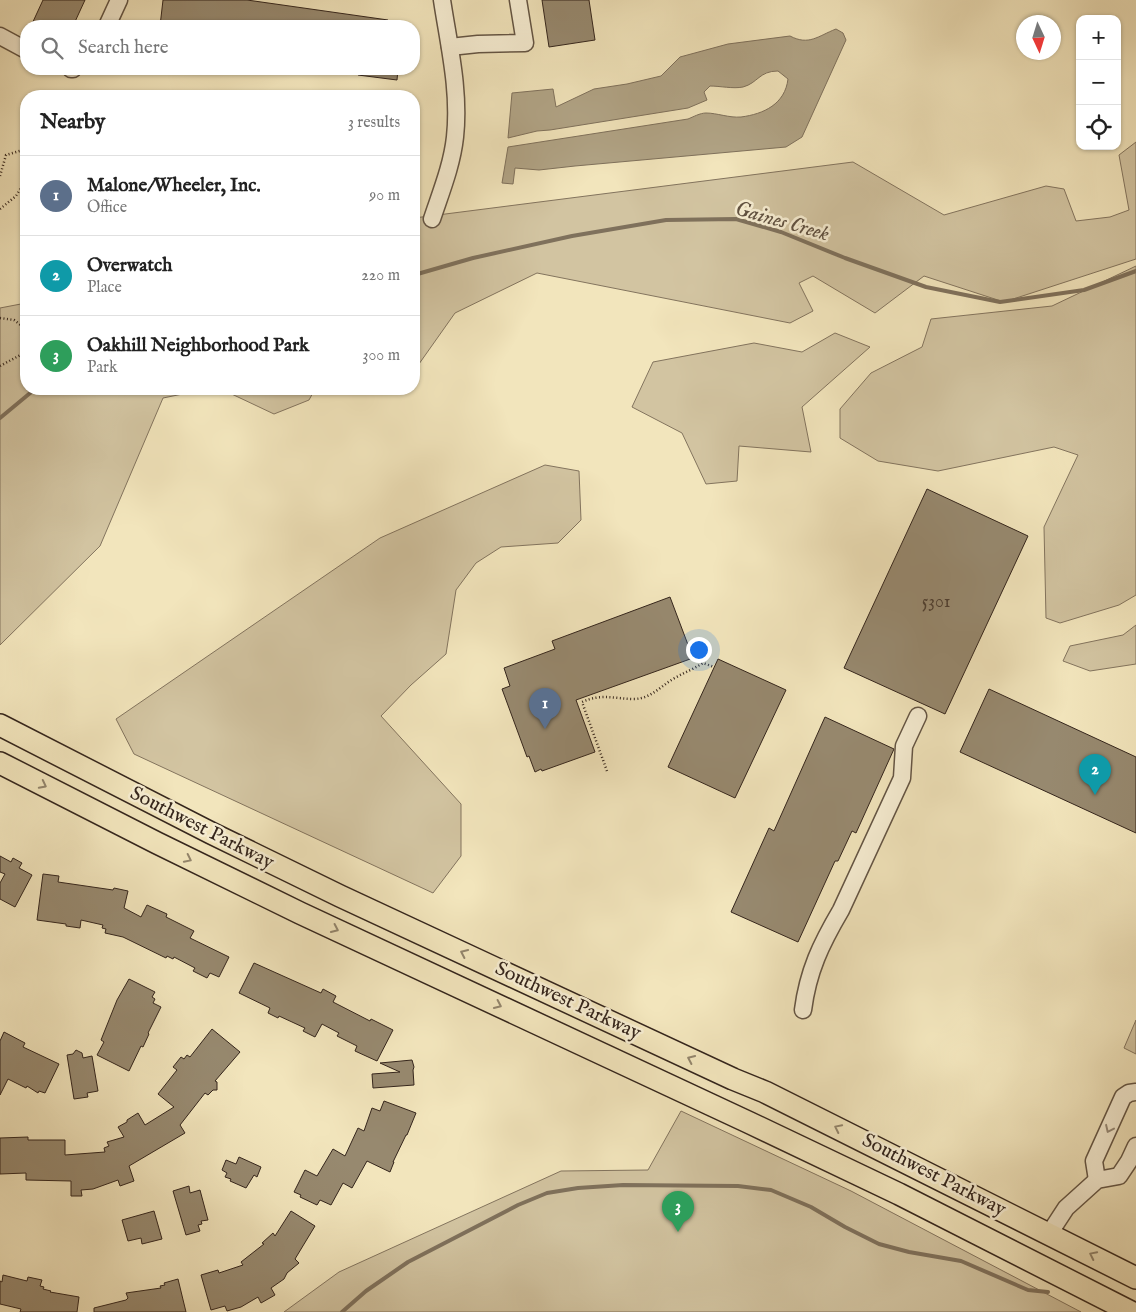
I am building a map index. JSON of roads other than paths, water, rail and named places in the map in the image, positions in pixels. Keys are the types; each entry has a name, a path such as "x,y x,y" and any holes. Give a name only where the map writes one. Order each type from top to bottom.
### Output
{"main road":[{"name":"Southwest Parkway","path":"0,725 211,833 340,896 733,1079 765,1092 1136,1278"},
{"name":"Southwest Parkway","path":"0,763 300,913 899,1194 1131,1312"}],"street":[{"path":"110,20 119,0"},
{"path":"432,219 449,167 454,140 456,108 455,81 442,0"},
{"path":"450,47 478,44 524,44 518,0"},
{"path":"0,36 20,47"},
{"path":"803,1010 809,976 828,931 841,910 902,778 904,746 918,716"},
{"path":"1097,1180 1094,1161 1123,1097 1136,1092"},
{"path":"1049,1234 1066,1208 1097,1180 1119,1176 1136,1146"}],"waterway":[{"name":"Gaines Creek","path":"420,273 473,258 572,236 666,220 736,219 781,232 845,258 926,287 1000,302 1084,290 1136,271"},
{"name":"Gaines Creek","path":"0,418 28,395"},
{"path":"342,1312 366,1291 408,1262 518,1205 547,1193 578,1188 623,1185 738,1186 771,1190 811,1207 879,1244 909,1252 961,1261 1028,1290 1048,1292"}],"place":[{"name":"Malone/Wheeler, Inc.","path":"545,729"},
{"name":"Overwatch","path":"1095,795"},
{"name":"Oakhill Neighborhood Park","path":"678,1232"}]}
